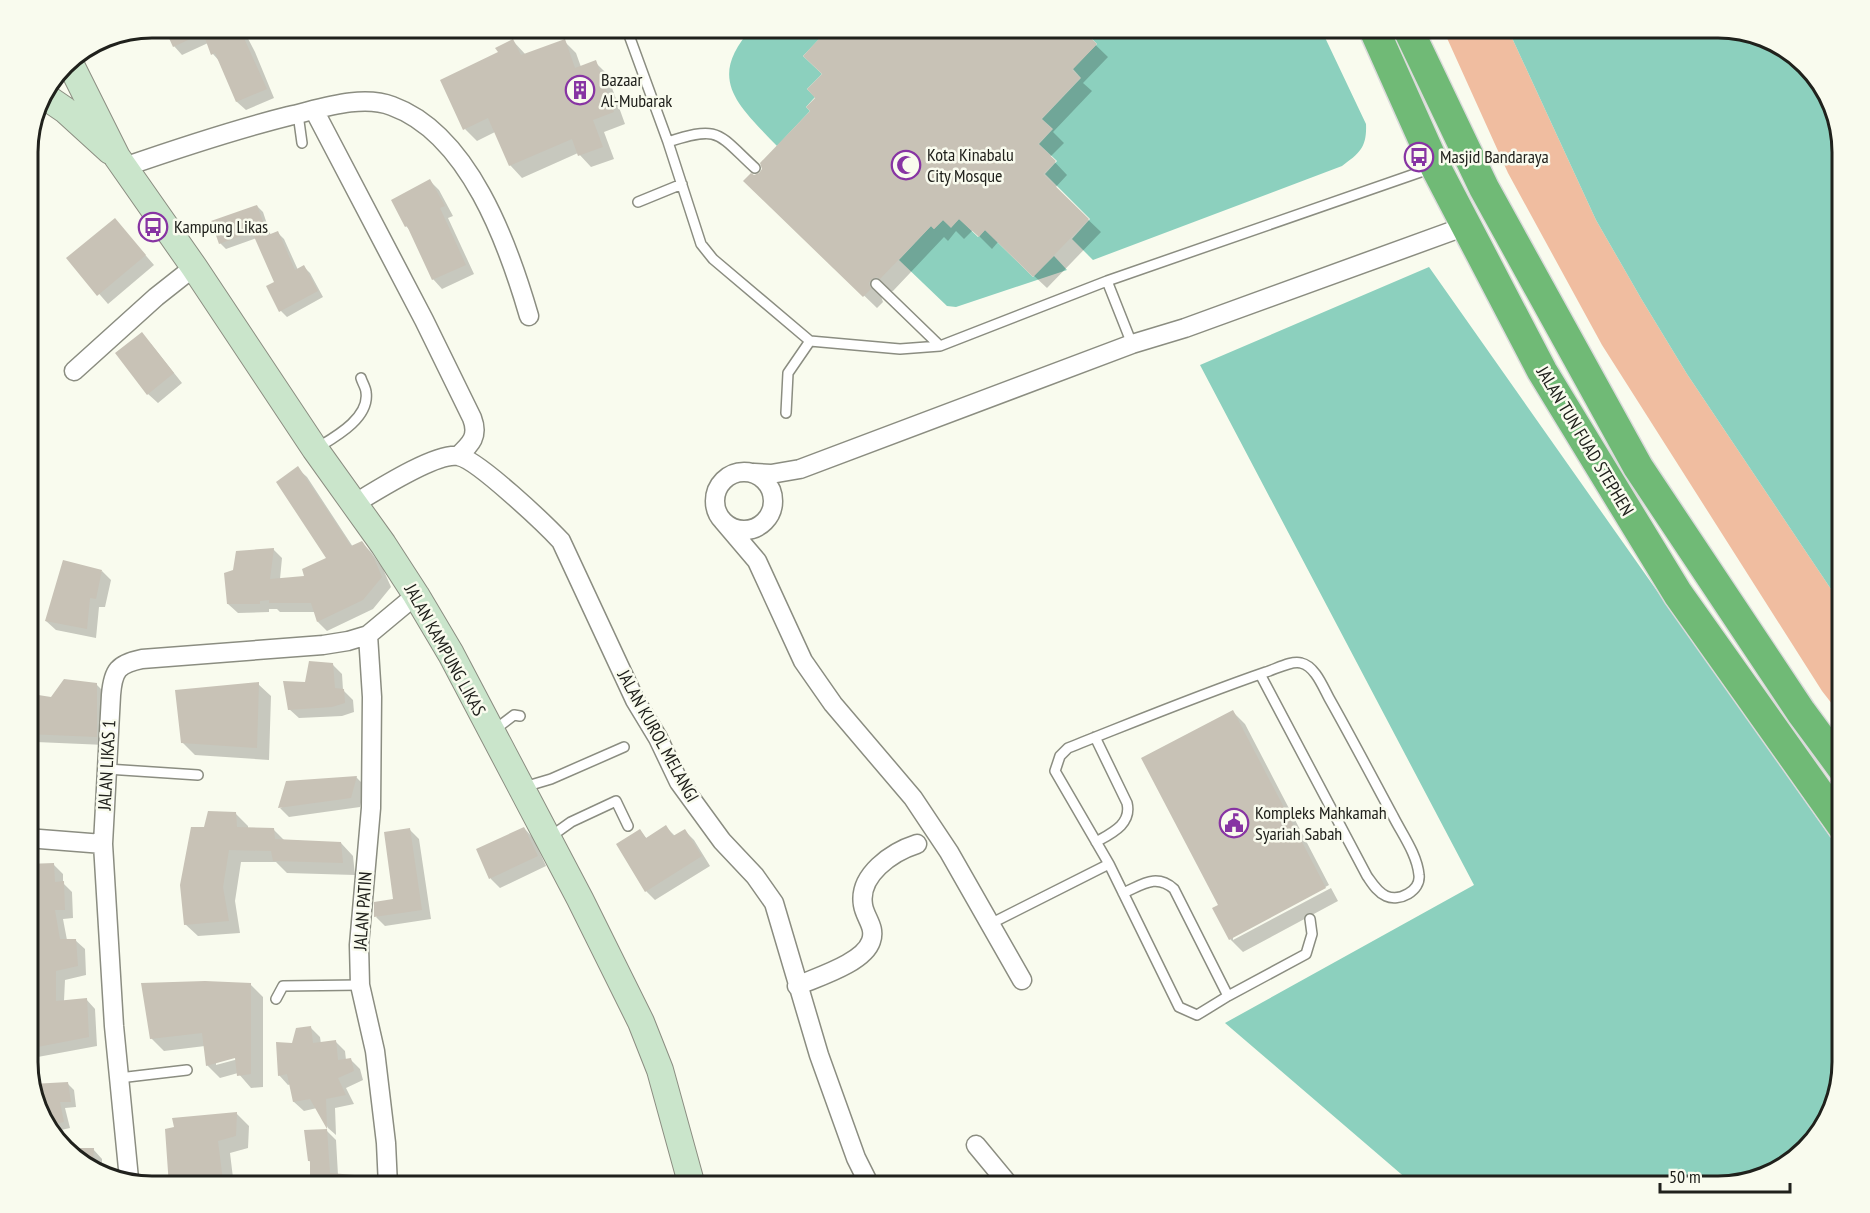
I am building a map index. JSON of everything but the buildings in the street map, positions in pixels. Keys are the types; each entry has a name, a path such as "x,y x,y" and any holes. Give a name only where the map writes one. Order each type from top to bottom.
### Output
{"highway":[{"name":"JALAN TUN FUAD STEPHEN","path":"1378,38 1435,166 1542,371 1678,594 1832,811"},
{"name":"JALAN TUN FUAD STEPHEN","path":"1412,38 1484,188 1638,467 1801,712 1832,754"}],"main road":[{"name":"JALAN KAMPUNG LIKAS","path":"77,65 121,162 416,595 451,654 641,1022 660,1070 689,1176"},
{"name":"JALAN KAMPUNG LIKAS","path":"50,100 121,162"}],"street":[{"path":"121,162 306,112 362,103 392,106 427,127 461,162 483,196 501,231 515,267 529,316"},
{"path":"306,112 424,320 475,427 472,442 458,456 447,457 424,465 354,504"},
{"path":"1022,980 949,852 913,798 833,704 803,661 757,561 718,513 715,504 720,485 726,478 744,471 771,474 800,469 1132,344 1185,328 1466,226"},
{"path":"74,371 156,297 194,267"},
{"name":"JALAN KUROL MELANGI","path":"458,456 499,484 561,541 635,700 658,738 679,782 722,842 755,876 774,903 797,986 830,1087 865,1176"},
{"path":"773,503 783,486 800,469"},
{"path":"754,473 769,485 773,494 771,512 759,536 757,561"},
{"path":"723,521 730,527 749,530 766,520"},
{"name":"JALAN LIKAS 1","path":"129,1173 103,844 112,682 116,672 122,665 142,659 348,641 368,635 416,595"},
{"name":"JALAN PATIN","path":"368,635 372,676 371,786 359,945 360,985 375,1051 388,1176"},
{"path":"38,839 103,844"},
{"path":"797,986 855,960 871,942 872,927 863,908 862,894 867,879 897,852 917,844"},
{"path":"976,1145 1002,1176"}],"lane":[{"path":"630,38 668,142 701,244 713,259 810,341 900,349 940,346 1107,281 1435,166"},
{"path":"303,143 306,112"},
{"path":"668,142 697,133 721,136 756,168"},
{"path":"638,202 682,184"},
{"path":"1107,281 1132,344"},
{"path":"876,284 940,346"},
{"path":"786,413 788,373 810,341"},
{"path":"315,449 336,436 362,412 366,392 360,378"},
{"path":"1260,674 1367,876 1386,896 1397,897 1411,891 1419,882 1420,877 1409,847 1317,677 1305,664 1298,662 1260,674 1068,748 1060,756 1055,771 1108,864 1179,1007 1197,1015 1306,954 1312,934 1310,919"},
{"path":"491,733 514,715 520,716"},
{"path":"1095,737 1129,810 1124,824 1096,842"},
{"path":"521,788 551,779 624,747"},
{"path":"107,769 198,775"},
{"path":"548,838 571,822 616,801 628,826"},
{"path":"990,924 1108,864"},
{"path":"1123,893 1147,882 1158,880 1163,881 1174,890 1228,996"},
{"path":"276,999 283,986 360,985"},
{"path":"120,1078 186,1070"}],"shaded area":[{"path":"1447,38 1512,38 1596,220 1642,300 1687,374 1832,591 1832,704 1602,345 1508,173"}],"water":[{"path":"744,38 820,38 803,56 822,74 807,89 815,97 806,107 810,111 777,146 750,117 732,91 729,77 731,62"},
{"path":"1091,38 1325,38 1366,124 1364,144 1358,153 1342,166 1093,260 1072,239 1090,219 1045,174 1057,161 1039,144 1053,129 1042,119 1081,78 1073,69 1097,44"},
{"path":"1512,38 1734,38 1762,46 1776,53 1794,66 1813,88 1821,101 1832,136 1832,591 1687,374 1596,220"},
{"path":"959,219 978,237 985,230 1033,277 1054,256 1067,270 956,307 947,306 899,260 931,226 934,229 943,220 951,227"},
{"path":"1429,267 1832,839 1832,1077 1821,1112 1804,1137 1788,1152 1748,1172 1719,1176 1403,1176 1225,1023 1474,885 1200,365"}],"place":[{"name":"Bazaar Al-Mubarak","path":"580,90"},
{"name":"Masjid Bandaraya","path":"1419,157"},
{"name":"Kota Kinabalu City Mosque","path":"906,165"},
{"name":"Kampung Likas","path":"153,227"},
{"name":"Kompleks Mahkamah Syariah Sabah","path":"1234,823"}]}
